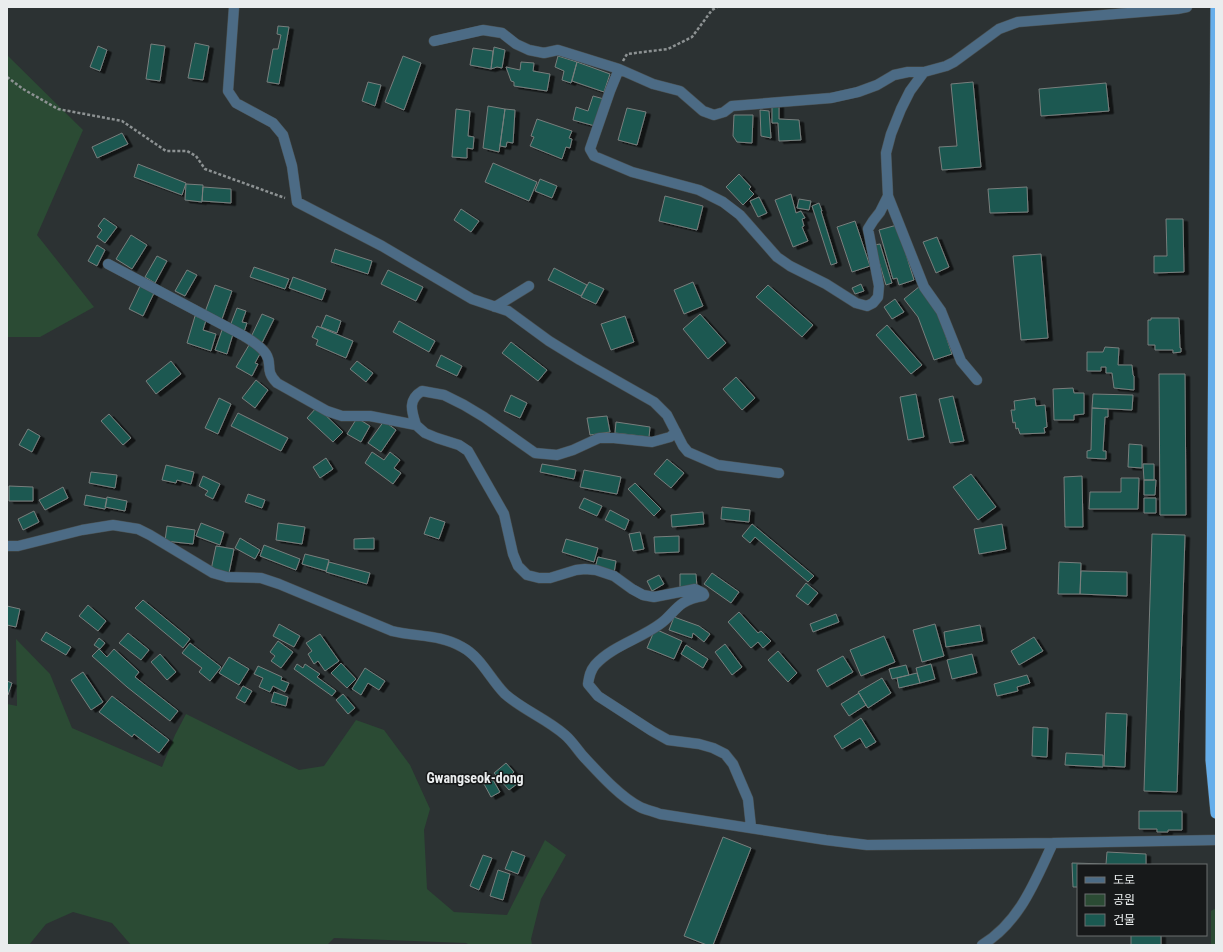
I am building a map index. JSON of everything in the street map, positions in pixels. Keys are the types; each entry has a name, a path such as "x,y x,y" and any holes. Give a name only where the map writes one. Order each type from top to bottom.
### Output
{"highway":[{"path":"1216,7 1211,760 1216,813"}],"street":[{"path":"234,7 228,91 236,103 273,124 283,136 292,166 297,202 382,246 472,299 508,311 549,341 654,402 667,415 683,446 688,452 718,465 779,473"},
{"path":"434,41 483,30 502,34 516,44 529,50 544,53 558,50 619,69 653,84 680,91 703,111 714,115 724,112 732,106 831,98 851,94 877,85 894,75 908,72 924,72 946,66 954,62 999,29 1018,22 1187,7"},
{"path":"619,69 590,149 594,156 632,172 699,190 723,202 740,214 777,257 790,266 826,284 856,303 867,306 873,303 878,297 879,286 868,229 880,212 888,196"},
{"path":"924,72 910,91 900,109 891,134 886,153 888,196 924,287 941,311 961,362 977,380"},
{"path":"108,264 244,336 260,347 268,357 268,370 271,377 277,383 327,411 342,416 370,416 416,425 437,438 459,445 468,451 504,514 513,554 518,566 527,575 539,578 550,578 576,570 596,570 614,576 632,590 648,596 654,597 690,590 703,593 703,596 683,603 662,624 604,656 594,666 589,674 588,684 598,696 668,740 699,744 713,748 725,754 733,764 748,798 751,827"},
{"path":"495,307 513,294 529,286"},
{"path":"416,425 412,413 412,402 415,395 422,391 444,395 484,416 536,452 557,455 573,450 599,438 652,442 670,437 676,432"},
{"path":"7,546 18,546 113,524 138,530 150,535 213,573 227,577 261,578 392,631 436,636 453,642 464,648 478,660 506,694 523,707 548,721 566,736 611,784 639,807 660,814 751,827 826,840 867,844 1216,840"},
{"path":"982,945 1004,929 1021,907 1053,843"}],"path":[{"path":"619,69 628,54 668,49 692,37 712,10 717,7"},
{"path":"7,77 23,90 58,109 122,120 166,151 187,151 196,156 205,169 297,202"}],"green space":[{"path":"7,55 83,130 37,235 94,307 40,337 7,337"},
{"path":"16,639 50,674 72,728 162,767 175,735 186,714 299,770 324,766 356,720 384,730 410,765 430,809 424,830 427,889 454,912 507,915 545,840 566,855 541,899 531,939 532,945 470,945 466,943 334,938 327,945 131,945 112,923 73,912 46,924 29,945 7,945 7,704 17,706"},
{"path":"1216,908 1216,945 1211,945 1211,911"}],"building":[{"path":"278,26 289,27 279,84 267,82 273,49 278,49 281,35 277,34"},
{"path":"195,43 209,46 203,80 188,78"},
{"path":"151,44 165,46 160,81 146,79"},
{"path":"98,46 107,50 100,71 90,67"},
{"path":"494,47 505,50 502,68 497,67 491,69"},
{"path":"473,48 493,51 491,69 470,65"},
{"path":"403,56 421,63 404,110 385,102"},
{"path":"558,56 577,62 571,83 562,80 564,71 555,67"},
{"path":"521,62 534,63 533,71 550,74 547,91 514,86 514,82 511,81 506,67 520,70"},
{"path":"577,62 610,74 604,92 572,81"},
{"path":"368,82 381,85 375,106 362,101"},
{"path":"973,82 981,167 942,170 939,147 957,146 951,84"},
{"path":"1106,83 1109,111 1041,116 1039,89"},
{"path":"593,96 604,99 595,126 573,120 576,107 588,111"},
{"path":"779,105 779,119 799,120 801,140 779,141 778,123 772,123 772,106"},
{"path":"488,106 505,109 499,152 483,148"},
{"path":"627,108 646,112 637,145 618,140"},
{"path":"456,109 470,111 468,136 474,137 473,149 467,148 467,158 452,157"},
{"path":"505,109 515,110 513,143 507,142 506,147 500,146"},
{"path":"760,110 769,111 771,138 761,136"},
{"path":"734,115 753,115 752,143 737,142 733,136"},
{"path":"537,119 572,131 569,138 572,139 570,148 566,147 562,159 530,146 534,137 531,136"},
{"path":"122,133 128,144 97,158 92,147"},
{"path":"493,163 537,182 529,201 485,182"},
{"path":"138,164 186,183 182,195 134,177"},
{"path":"739,174 751,187 749,189 754,194 743,205 726,187"},
{"path":"540,179 557,186 552,198 535,191"},
{"path":"186,184 203,185 202,202 185,200"},
{"path":"203,187 231,189 231,203 202,201"},
{"path":"1027,187 1028,212 990,213 988,189"},
{"path":"791,194 796,213 801,211 805,218 802,219 804,226 802,227 808,241 793,247 775,200"},
{"path":"665,196 703,206 697,230 659,221"},
{"path":"759,197 767,213 758,217 750,201"},
{"path":"799,199 811,201 809,210 797,208"},
{"path":"819,203 837,263 831,265 812,206"},
{"path":"461,209 479,221 471,232 454,220"},
{"path":"104,218 117,227 105,243 97,237 102,230 98,226"},
{"path":"1166,219 1183,219 1184,272 1154,273 1154,256 1167,256"},
{"path":"855,221 870,266 852,272 837,227"},
{"path":"897,225 914,280 899,285 897,278 893,279 879,230"},
{"path":"131,235 147,245 132,269 116,259"},
{"path":"937,237 949,267 936,273 923,242"},
{"path":"880,244 892,283 886,285 874,245"},
{"path":"97,245 105,250 97,266 88,261"},
{"path":"335,249 372,261 368,274 331,262"},
{"path":"1041,254 1048,338 1021,340 1013,256"},
{"path":"157,256 167,261 155,283 145,277"},
{"path":"254,267 289,279 285,289 250,277"},
{"path":"554,268 587,285 581,296 548,280"},
{"path":"187,270 197,275 185,296 175,291"},
{"path":"388,270 423,287 416,301 381,284"},
{"path":"293,277 326,289 322,300 289,288"},
{"path":"589,282 604,289 596,304 581,297"},
{"path":"693,282 703,306 684,314 674,290"},
{"path":"861,284 864,291 855,294 852,288"},
{"path":"215,285 232,291 222,319 205,312"},
{"path":"768,285 813,325 802,337 756,297"},
{"path":"140,286 154,293 143,316 129,309"},
{"path":"920,286 935,304 952,354 934,360 918,317 904,299"},
{"path":"895,299 904,312 892,319 884,307"},
{"path":"237,308 246,311 242,322 247,323 244,332 230,326"},
{"path":"262,314 274,319 262,343 251,337"},
{"path":"700,314 726,343 708,359 683,329"},
{"path":"326,315 341,321 337,333 321,327"},
{"path":"195,316 206,320 203,330 216,334 211,351 187,343"},
{"path":"625,316 634,342 611,350 601,324"},
{"path":"1151,318 1179,318 1181,352 1173,353 1173,350 1155,350 1155,345 1148,345 1148,320 1151,320"},
{"path":"399,321 435,341 429,352 393,332"},
{"path":"887,325 922,365 911,374 876,335"},
{"path":"317,326 353,341 346,358 316,345 318,340 312,337"},
{"path":"222,330 233,334 227,354 215,350"},
{"path":"511,342 547,370 538,381 502,353"},
{"path":"249,345 261,352 255,363 258,364 252,376 236,367"},
{"path":"1105,347 1119,348 1118,365 1132,365 1134,390 1114,388 1112,373 1106,373 1106,367 1101,367 1101,371 1087,371 1087,352 1103,352"},
{"path":"441,355 462,366 457,376 436,366"},
{"path":"171,361 181,374 156,394 146,381"},
{"path":"357,361 373,373 366,382 350,369"},
{"path":"1159,374 1185,374 1186,515 1160,515"},
{"path":"736,377 755,398 742,410 723,389"},
{"path":"256,380 268,390 255,408 242,398"},
{"path":"1073,388 1074,393 1084,393 1084,414 1074,415 1074,420 1054,420 1053,389"},
{"path":"916,394 924,437 908,440 900,397"},
{"path":"1093,394 1133,395 1132,410 1092,408"},
{"path":"511,395 527,403 520,418 504,411"},
{"path":"953,396 964,441 950,443 939,399"},
{"path":"219,398 231,404 218,434 205,428"},
{"path":"1035,398 1036,406 1045,405 1047,427 1044,428 1045,433 1020,434 1018,428 1016,429 1015,422 1013,423 1011,410 1015,410 1014,401"},
{"path":"317,407 343,432 333,442 307,418"},
{"path":"1092,408 1108,409 1108,417 1105,417 1103,451 1106,451 1106,459 1087,458 1087,451 1091,450"},
{"path":"238,413 288,438 281,451 231,426"},
{"path":"109,414 131,438 123,445 101,421"},
{"path":"607,416 610,432 590,435 587,418"},
{"path":"357,418 370,426 361,442 347,434"},
{"path":"384,421 396,430 381,452 368,443"},
{"path":"616,422 650,427 649,437 615,433"},
{"path":"28,429 40,436 32,452 19,445"},
{"path":"1129,444 1142,445 1142,468 1128,467"},
{"path":"372,452 384,460 390,452 400,460 394,468 401,473 393,484 365,463"},
{"path":"326,458 333,469 320,478 313,467"},
{"path":"667,459 684,473 671,488 654,474"},
{"path":"542,464 576,470 574,479 540,472"},
{"path":"1143,464 1154,464 1154,480 1144,480"},
{"path":"166,465 194,472 191,484 177,480 176,483 162,480"},
{"path":"584,470 621,477 617,494 580,487"},
{"path":"91,472 117,475 115,488 89,483"},
{"path":"971,474 996,507 978,520 953,487"},
{"path":"203,476 220,484 213,499 205,495 208,491 199,486"},
{"path":"1082,476 1083,527 1065,527 1064,477"},
{"path":"1121,478 1139,478 1138,509 1089,509 1090,492 1121,492"},
{"path":"1144,480 1156,480 1155,495 1144,495"},
{"path":"635,483 661,509 654,516 628,489"},
{"path":"9,486 33,487 33,501 9,501"},
{"path":"63,487 68,498 45,510 39,500"},
{"path":"248,494 265,500 262,508 245,502"},
{"path":"86,495 107,499 105,509 84,505"},
{"path":"107,497 127,501 125,511 105,507"},
{"path":"584,498 602,506 597,516 579,508"},
{"path":"1144,498 1156,498 1156,513 1144,513"},
{"path":"722,507 750,510 749,522 721,519"},
{"path":"610,510 629,520 625,530 605,520"},
{"path":"34,511 39,522 23,530 18,519"},
{"path":"703,512 704,524 672,527 671,515"},
{"path":"430,517 445,522 439,539 424,534"},
{"path":"201,523 224,532 220,545 196,536"},
{"path":"278,523 305,527 302,544 276,540"},
{"path":"752,524 814,576 808,582 755,537 750,543 742,536"},
{"path":"1002,524 1006,549 979,554 974,529"},
{"path":"167,526 195,530 193,544 165,541"},
{"path":"640,532 644,549 633,551 629,534"},
{"path":"1152,534 1185,535 1177,792 1144,791"},
{"path":"679,536 679,552 655,553 654,537"},
{"path":"240,538 260,550 255,559 235,548"},
{"path":"374,538 374,549 354,549 354,539"},
{"path":"566,539 598,548 594,562 562,552"},
{"path":"264,545 300,559 296,570 260,556"},
{"path":"216,546 234,549 229,573 211,570"},
{"path":"305,554 329,560 326,571 302,564"},
{"path":"598,557 616,561 614,573 595,568"},
{"path":"329,562 370,573 367,584 326,572"},
{"path":"1059,562 1081,563 1080,594 1058,594"},
{"path":"1081,571 1127,572 1127,596 1080,594"},
{"path":"712,573 739,592 731,603 704,584"},
{"path":"680,574 696,574 697,588 680,589"},
{"path":"659,575 664,584 652,591 647,581"},
{"path":"806,583 818,593 808,605 796,596"},
{"path":"143,600 190,639 183,648 135,608"},
{"path":"88,605 106,621 98,631 79,616"},
{"path":"7,606 20,609 16,627 7,625"},
{"path":"739,612 758,633 761,631 771,641 763,648 758,642 751,648 728,622"},
{"path":"836,614 839,622 813,632 810,624"},
{"path":"674,617 699,626 710,634 704,642 693,633 692,638 669,630"},
{"path":"279,624 300,636 294,647 273,636"},
{"path":"935,624 944,656 922,662 913,630"},
{"path":"980,625 983,641 946,647 944,632"},
{"path":"655,629 682,641 674,659 647,648"},
{"path":"46,632 71,647 66,655 41,640"},
{"path":"128,633 149,650 141,660 119,643"},
{"path":"320,634 339,661 325,671 318,661 314,664 308,654 312,651 306,643"},
{"path":"884,636 895,662 861,676 850,650"},
{"path":"1034,637 1043,651 1019,665 1011,651"},
{"path":"99,638 105,643 100,649 94,645"},
{"path":"278,641 293,652 281,668 271,661 275,656 270,652"},
{"path":"190,643 221,667 210,681 199,672 202,668 182,653"},
{"path":"725,644 742,667 732,675 715,652"},
{"path":"686,645 708,659 703,668 681,654"},
{"path":"99,649 107,657 114,649 139,672 135,677 178,711 170,721 127,687 92,656"},
{"path":"778,651 797,673 788,682 768,660"},
{"path":"160,654 176,672 167,680 151,662"},
{"path":"972,654 977,673 952,679 947,660"},
{"path":"843,656 853,672 827,687 817,670"},
{"path":"229,657 249,669 239,685 219,673"},
{"path":"341,663 356,679 347,688 331,673"},
{"path":"297,664 303,668 305,664 320,674 317,677 336,691 332,696 294,669"},
{"path":"931,664 935,679 920,683 916,668"},
{"path":"906,665 909,675 892,679 889,669"},
{"path":"258,666 282,677 281,680 289,683 285,692 273,686 270,692 259,687 263,678 254,674"},
{"path":"365,668 385,681 379,690 368,683 361,695 352,689"},
{"path":"83,672 103,702 91,710 71,680"},
{"path":"917,673 920,683 899,688 897,678"},
{"path":"1027,675 1030,683 1017,687 1018,691 997,696 994,684"},
{"path":"882,678 891,693 868,708 858,692"},
{"path":"7,681 12,683 8,695 7,695"},
{"path":"243,686 252,691 245,703 236,698"},
{"path":"274,692 288,697 286,706 271,702"},
{"path":"859,693 866,705 849,716 841,704"},
{"path":"343,694 355,708 348,714 336,700"},
{"path":"112,696 169,740 159,753 134,734 132,737 99,712"},
{"path":"1106,713 1127,714 1125,767 1104,766"},
{"path":"861,718 876,742 866,748 860,738 842,749 834,736"},
{"path":"1033,727 1048,728 1047,757 1032,756"},
{"path":"1066,753 1103,755 1103,767 1065,765"},
{"path":"506,763 514,772 510,776 517,784 509,790 494,773"},
{"path":"493,780 500,792 491,797 484,784"},
{"path":"1139,811 1182,811 1182,830 1157,832 1157,829 1139,829"},
{"path":"723,837 751,848 713,945 707,945 684,936"},
{"path":"512,851 525,856 518,874 505,869"},
{"path":"1107,852 1146,854 1146,864 1106,864"},
{"path":"483,855 492,858 479,890 470,886"},
{"path":"1072,863 1106,864 1077,864 1077,887 1073,887"},
{"path":"498,870 510,874 503,900 490,896"},
{"path":"1131,936 1161,936 1161,945 1131,945"}],"district":[{"name":"Gwangseok-dong","path":"475,778"}]}
